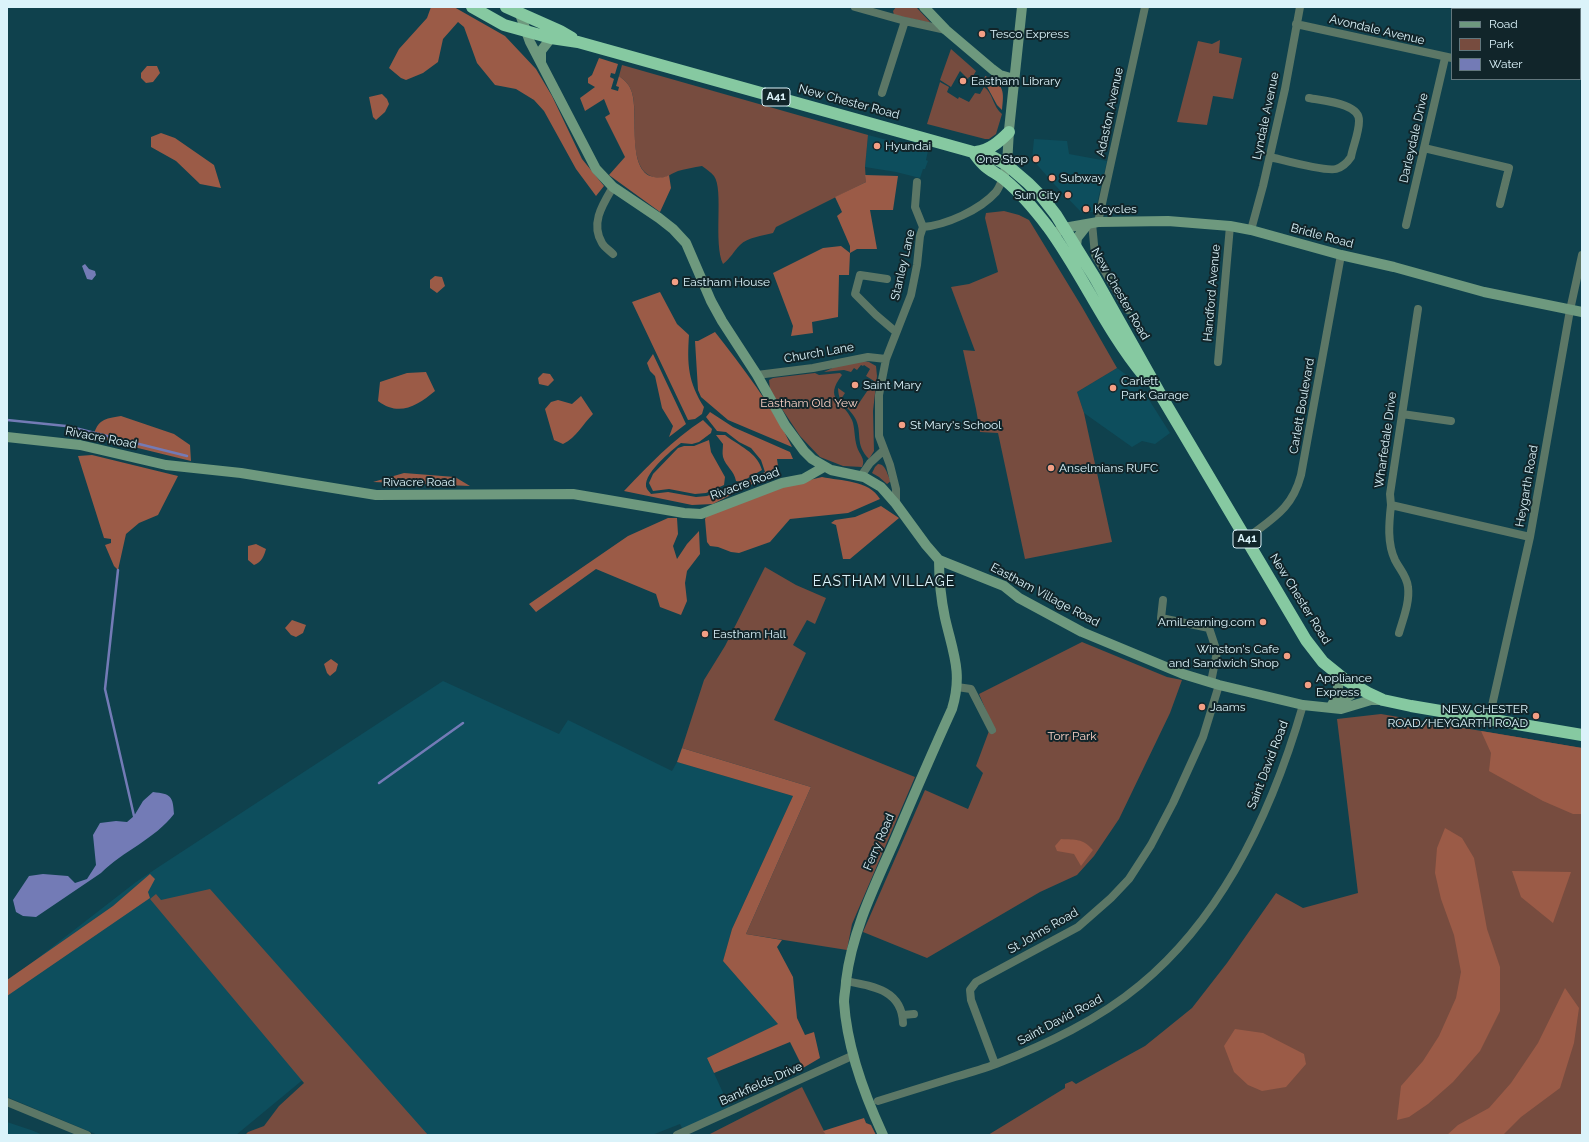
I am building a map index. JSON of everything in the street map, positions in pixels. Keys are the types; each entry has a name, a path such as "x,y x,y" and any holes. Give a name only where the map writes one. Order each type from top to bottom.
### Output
{"highway":[{"name":"New Chester Road","path":"472,7 504,25 551,38 578,42 991,156 1007,165 1042,197 1076,246 1103,291 1163,399 1246,539 1306,640 1323,662 1362,690 1383,700 1582,735"},
{"name":"New Chester Road","path":"506,7 560,31 578,42"},
{"path":"973,152 983,151 994,145 1009,132"},
{"name":"New Chester Road","path":"973,152 984,165 1003,178 1026,198 1064,250 1093,301 1127,355 1163,399"}],"main road":[{"path":"924,7 946,30 992,69 1000,75 1014,79"},
{"path":"1003,178 1007,165 1022,7"},
{"name":"Eastham Village Road","path":"520,14 541,62 596,169 613,187 659,218 673,229 686,243 711,301 722,321 757,375 784,425 804,451 812,459 824,467 831,470 861,476 881,487 939,560 1004,586 1019,598 1082,632 1183,674 1215,684 1302,705 1341,709 1371,700 1383,700"},
{"path":"541,62 541,51 551,38"},
{"name":"Bridle Road","path":"1053,234 1064,228 1093,223 1168,221 1230,226 1252,230 1484,292 1582,312"},
{"path":"1076,246 1077,238 1093,223"},
{"name":"Rivacre Road","path":"7,437 80,445 166,465 242,473 376,495 573,494 684,513 701,514 782,483 803,479 824,467"},
{"name":"Ferry Road","path":"883,1135 869,1105 854,1056 846,1020 844,1000 847,969 868,901 952,709 957,687 956,662 945,617 939,580 939,560"},
{"path":"1331,707 1338,693 1338,674"},
{"path":"1331,707 1354,693 1362,690"}],"street":[{"path":"855,7 905,21 946,30"},
{"path":"884,15 889,7"},
{"name":"Adaston Avenue","path":"1093,223 1144,7"},
{"name":"Lyndale Avenue","path":"1252,230 1285,89 1300,7"},
{"path":"882,92 905,21"},
{"name":"Avondale Avenue","path":"1296,24 1448,58"},
{"name":"Darleydale Drive","path":"1406,225 1424,148 1448,58"},
{"path":"1270,157 1330,170 1338,168 1348,161 1360,121 1357,112 1351,107 1309,98"},
{"path":"1424,148 1509,168 1500,204"},
{"name":"Stanley Lane","path":"896,504 896,489 890,465 879,436 879,394 886,359 911,295 917,265 920,236 923,227 943,223 972,211 997,191 1003,178"},
{"path":"917,182 915,208 923,227"},
{"path":"613,187 601,207 597,232 602,244 613,254"},
{"name":"New Chester Road","path":"1093,223 1095,255 1128,310"},
{"name":"Handford Avenue","path":"1218,362 1230,226"},
{"name":"Carlett Boulevard","path":"1246,539 1284,510 1298,489 1341,255"},
{"name":"Heygarth Road","path":"1489,719 1530,537 1570,310 1582,255"},
{"name":"Stanley Lane","path":"887,279 860,275 855,294 876,316 896,332"},
{"name":"Wharfedale Drive","path":"1418,309 1390,494 1391,505 1530,537"},
{"name":"Church Lane","path":"757,375 813,368 868,357 886,359"},
{"path":"1402,414 1451,421"},
{"path":"861,476 870,463 884,450"},
{"path":"1391,505 1389,540 1395,559 1405,575 1408,590 1399,632"},
{"path":"1163,600 1161,618 1209,628 1217,652 1215,684"},
{"name":"St Johns Road","path":"995,1064 971,1000 970,990 976,982 1078,927 1111,898 1128,879 1147,851 1173,803 1203,737 1215,684"},
{"path":"957,687 971,689 992,730"},
{"name":"Saint David Road","path":"878,1101 995,1064 1038,1046 1100,1014 1139,986 1159,968 1187,939 1213,906 1239,862 1263,815 1290,748 1302,705"},
{"path":"846,981 863,984 891,995 898,1001 903,1019 914,1014"},
{"name":"Bankfields Drive","path":"677,1135 854,1056"},
{"path":"7,1102 87,1135"}],"shaded area":[{"path":"431,7 454,7 505,36 536,69 552,96 582,159 604,186 596,196 576,169 544,111 534,100 516,89 495,85 477,63 464,27 458,22 443,39 438,62 423,73 406,80 401,78 389,68 399,49 427,18"},
{"path":"599,58 618,64 615,74 611,73 610,77 614,79 611,89 618,91 619,87 616,86 619,76 628,84 631,90 634,111 636,153 639,164 645,173 654,177 662,178 669,175 671,188 660,212 609,175 625,157 605,117 610,114 604,99 585,111 580,98 595,87 588,83 588,78 592,75"},
{"path":"147,66 157,66 160,73 153,82 146,83 141,78 141,73"},
{"path":"985,76 996,82 1002,89 1002,110 997,105 984,81"},
{"path":"382,94 387,99 389,104 385,112 376,120 373,117 369,97"},
{"path":"161,133 175,138 214,165 221,188 200,184 176,161 151,147 151,137"},
{"path":"868,135 928,151 926,160 928,161 920,178 865,167"},
{"path":"1034,139 1067,141 1069,154 1107,161 1095,212 1081,212 1032,159"},
{"path":"865,175 898,176 893,210 870,210 877,249 857,249 850,253 850,246 837,216 842,212 835,197 866,182"},
{"path":"841,246 850,253 849,275 839,275 838,317 812,322 813,333 791,336 793,326 773,273 823,248"},
{"path":"435,276 442,277 445,286 437,293 430,288 430,280"},
{"path":"660,292 677,324 689,335 688,355 690,372 695,389 704,407 702,414 695,419 688,420 632,302"},
{"path":"715,332 766,402 792,447 728,420 701,397 698,390 695,341 698,341"},
{"path":"653,354 686,424 669,437 673,426 662,408 655,376 650,371 647,363"},
{"path":"1117,368 1139,384 1170,433 1155,444 1142,441 1132,447 1084,413 1077,392"},
{"path":"426,372 435,391 415,405 401,409 386,406 378,401 380,382 407,373"},
{"path":"543,373 550,374 554,380 548,386 539,384 538,378"},
{"path":"581,396 593,414 568,441 563,444 554,440 545,409 551,402 558,400 572,404"},
{"path":"710,412 733,427 790,452 793,459 777,459 778,466 772,474 713,504 692,505 624,491 671,444 703,420 712,429 711,433 699,442 692,444 681,443 658,464 648,477 646,484 647,489 651,494 668,492 696,497 707,496 734,485 740,485 765,472 761,460 751,448 739,442 726,432 717,431 706,417"},
{"path":"121,416 174,434 190,445 191,461 93,437 97,427 102,421"},
{"path":"716,435 725,435 747,450 756,458 762,470 741,482 736,481 734,474 723,457 723,444"},
{"path":"709,440 711,452 725,477 724,485 706,493 695,494 669,489 653,491 649,483 653,474 678,448 684,446 694,446"},
{"path":"92,455 178,476 158,515 139,523 126,534 118,570 114,566 105,545 111,543 111,539 104,538 78,456"},
{"path":"404,473 455,477 470,486 373,482"},
{"path":"822,477 854,482 862,485 869,488 880,499 848,513 790,519 770,542 739,553 710,546 707,542 705,519 708,514 772,489"},
{"path":"881,506 899,518 850,559 843,559 836,525 831,523 835,520 855,517"},
{"path":"668,518 677,518 678,534 673,546 677,559 687,544 699,531 700,554 687,571 685,583 687,601 681,615 660,607 656,594 596,569 536,612 529,604 628,536"},
{"path":"256,544 266,549 261,560 254,565 248,560 248,546"},
{"path":"292,620 306,625 303,633 296,637 291,635 285,628"},
{"path":"331,659 338,664 336,671 330,676 327,673 324,664"},
{"path":"443,681 559,734 568,720 672,771 677,762 793,796 732,929 723,961 779,1024 707,1058 730,1108 683,1130 680,1124 652,1135 352,1135 305,1078 236,1135 98,1135 7,1097 7,982 136,882"},
{"path":"1481,731 1582,748 1582,814 1573,814 1543,801 1489,771 1491,753"},
{"path":"682,748 811,787 746,934 782,940 777,947 793,977 797,1018 805,1035 814,1032 820,1058 803,1068 790,1042 714,1073 707,1058 778,1024 723,961 732,929 793,796 677,762"},
{"path":"1445,828 1462,838 1474,858 1487,929 1500,967 1500,1011 1480,1051 1453,1082 1428,1104 1409,1117 1397,1120 1401,1086 1423,1061 1439,1036 1456,998 1461,972 1454,935 1441,899 1435,873 1437,848"},
{"path":"1061,839 1075,840 1085,843 1093,850 1081,866 1074,854 1057,851 1055,846"},
{"path":"1512,871 1571,872 1553,923 1521,897"},
{"path":"150,874 155,879 148,892 150,898 7,996 7,980 113,906"},
{"path":"1565,988 1579,1008 1574,1043 1560,1088 1521,1117 1503,1135 1447,1135 1458,1125 1489,1108 1511,1083 1538,1043"},
{"path":"1235,1029 1263,1033 1304,1054 1306,1064 1286,1087 1262,1091 1248,1085 1234,1072 1224,1046"},
{"path":"864,1118 866,1123 871,1125 876,1135 826,1135 823,1131"},
{"path":"7,1122 31,1130 43,1135 7,1135"}],"green space":[{"path":"896,7 916,7 931,23 894,15 893,11"},
{"path":"1220,40 1219,53 1242,58 1233,99 1213,96 1207,125 1177,122 1198,41 1212,44"},
{"path":"951,49 976,71 972,78 969,77 968,79 960,71 951,87 940,80"},
{"path":"622,65 868,135 865,167 866,182 776,227 773,233 755,237 743,242 723,264 720,255 719,243 718,192 717,183 714,176 702,166 678,171 661,178 649,175 641,167 637,156 635,142 634,100 629,86 619,76"},
{"path":"940,82 949,87 947,92 958,99 959,97 969,102 975,93 980,94 984,87 1002,114 996,134 989,139 985,139 927,124"},
{"path":"1004,211 1019,215 1029,220 1117,368 1077,392 1084,413 1112,542 1025,559 998,433 980,432 963,350 975,351 951,287 969,284 998,272 985,218 986,213"},
{"path":"864,361 876,366 877,376 873,411 874,451 869,459 864,454 860,443 855,418 840,399 838,388 845,393 841,399 855,409 874,381 866,376 870,369 864,365 861,365 857,370 854,368 851,372 844,370 824,372 841,364"},
{"name":"Eastham Old Yew","path":"815,373 819,375 840,373 842,375 834,390 834,395 852,420 856,444 863,459 862,467 843,466 820,457 800,436 770,391 769,380 773,378"},
{"path":"878,464 881,464 885,468 891,481 887,484 872,473"},
{"path":"765,567 796,585 826,598 815,624 807,620 793,645 806,653 774,720 915,777 852,924 847,950 746,934 811,787 682,748 704,680 725,646"},
{"name":"Torr Park","path":"1082,642 1167,677 1182,680 1170,713 1119,819 1094,856 1077,875 1040,892 927,958 863,932 925,790 968,809 983,773 976,766 989,731 994,729 979,694"},
{"path":"1381,714 1582,748 1582,1135 988,1135 1065,1088 1065,1084 1072,1081 1076,1084 1145,1046 1192,1008 1227,963 1276,893 1303,908 1358,893 1337,719"},
{"path":"210,889 428,1135 245,1135 248,1132 264,1126 279,1106 304,1083 150,899 156,894 161,900"},
{"path":"802,1087 826,1135 708,1135"}],"water":[{"path":"85,264 89,269 95,271 96,275 92,280 87,279 82,266"},
{"path":"153,792 170,797 174,808 174,814 158,831 119,858 101,873 36,917 23,916 16,912 13,900 29,876 43,874 68,876 75,883 87,879 96,865 93,835 100,823 116,821 127,822 134,816 143,801"}],"waterway":[{"path":"7,420 66,426"},
{"path":"75,428 187,456"},
{"path":"118,570 105,689 134,816"},
{"path":"379,783 463,723"}],"place":[{"name":"Tesco Express","path":"982,34"},
{"name":"Eastham Library","path":"963,81"},
{"name":"Hyundai","path":"877,146"},
{"name":"One Stop","path":"1036,159"},
{"name":"Subway","path":"1052,178"},
{"name":"Sun City","path":"1068,195"},
{"name":"Kcycles","path":"1086,209"},
{"name":"Eastham House","path":"675,282"},
{"name":"Saint Mary","path":"855,385"},
{"name":"Carlett Park Garage","path":"1113,388"},
{"name":"St Mary's School","path":"902,425"},
{"name":"Anselmians RUFC","path":"1051,468"},
{"name":"AmiLearning.com","path":"1263,622"},
{"name":"Eastham Hall","path":"705,634"},
{"name":"Winston's Cafe and Sandwich Shop","path":"1287,656"},
{"name":"Appliance Express","path":"1308,685"},
{"name":"Jaams","path":"1202,707"},
{"name":"NEW CHESTER ROAD/HEYGARTH ROAD","path":"1536,716"}],"district":[{"name":"EASTHAM VILLAGE","path":"884,582"}]}
